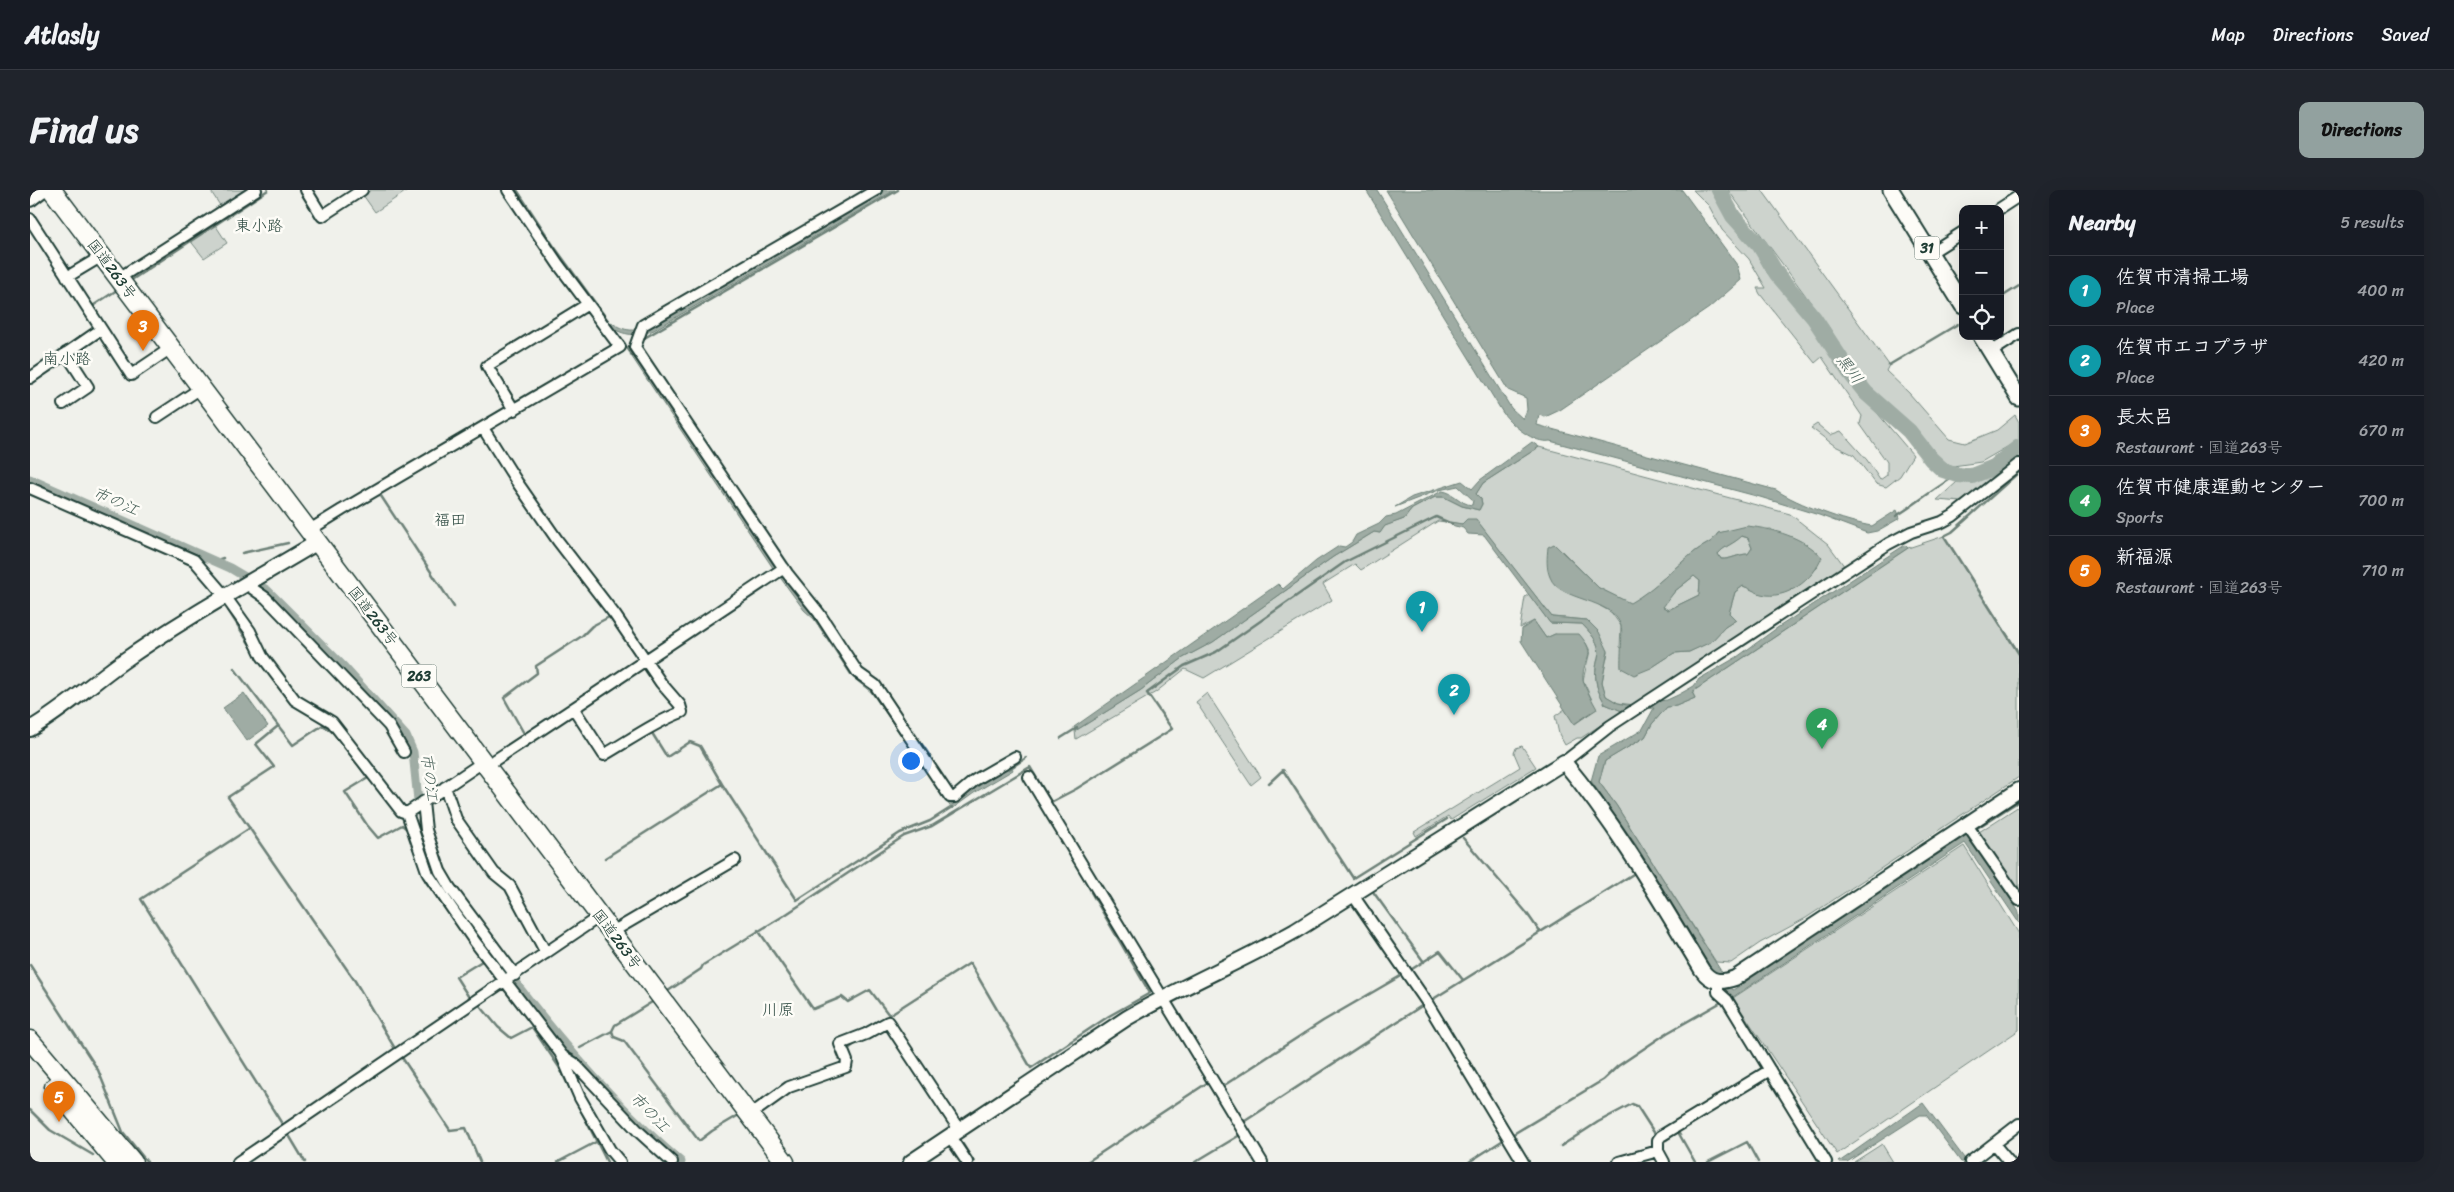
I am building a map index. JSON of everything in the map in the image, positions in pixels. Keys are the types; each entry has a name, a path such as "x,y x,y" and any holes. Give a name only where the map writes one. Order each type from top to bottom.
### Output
{"highway":[{"name":"国道263号","path":"52,190 312,537 786,1162"},
{"path":"30,1040 133,1162"},
{"path":"30,1057 116,1162"}],"main road":[{"name":"31","path":"1891,190 1959,300"},
{"path":"1984,340 2019,398"}],"street":[{"path":"30,199 42,190"},
{"path":"119,278 256,190"},
{"path":"306,190 322,216 362,190"},
{"path":"30,729 63,708 123,661 251,581 312,537 342,510 485,431 514,410 620,347 508,190"},
{"path":"876,190 642,325 635,347 780,570 818,613 858,673 875,685 950,797 955,796 975,780 1015,757"},
{"path":"2004,206 2019,196"},
{"path":"30,219 100,330 131,375 171,348"},
{"path":"1930,253 1959,235"},
{"path":"67,277 102,256"},
{"path":"514,410 487,366 588,304"},
{"path":"30,378 100,330"},
{"path":"1991,352 2019,334"},
{"path":"63,404 88,387 66,353"},
{"path":"157,417 201,388"},
{"path":"485,431 517,482 612,613 644,661 680,705 682,712 665,718 650,729 604,755 576,711"},
{"path":"911,1162 955,1135 1128,1018 1162,998 1250,956 1295,931 1564,762 1610,726 1888,544 1911,532 1942,522 2019,464"},
{"path":"30,488 194,560 225,596 250,631 262,656 295,700 332,722 401,811 410,811 483,762 492,762 576,711 636,669 644,661 780,570"},
{"path":"251,581 389,726 404,752"},
{"path":"1564,762 1593,797 1707,978 1724,980"},
{"path":"1029,777 1262,1162"},
{"path":"445,787 456,819 494,873 510,886 546,953"},
{"path":"1826,1162 1726,999 1718,992 1724,980 1970,829 2019,790"},
{"path":"423,802 426,830 440,871 450,888 515,975"},
{"path":"410,811 428,874 504,982 561,1054 580,1098 610,1150 620,1162"},
{"path":"1970,829 2019,900"},
{"path":"612,932 735,860"},
{"path":"1355,893 1357,901 1428,1003 1523,1162"},
{"path":"238,1162 600,916"},
{"path":"750,1115 789,1086 846,1064 840,1044 885,1024 955,1135 967,1162"},
{"path":"561,1054 574,1063 640,1132 672,1162"},
{"path":"1664,1162 1658,1151 1659,1138 1770,1070"},
{"path":"1970,1162 2019,1124"},
{"path":"1994,1144 2009,1162"},
{"path":"1619,1162 1658,1151"}],"shaded area":[{"path":"210,190 247,190 221,207"},
{"path":"371,190 408,190 375,212 363,195"},
{"path":"882,190 895,190 654,330 642,334 625,334 609,326 611,322 621,328 635,330 651,326"},
{"path":"1366,190 1377,190 1511,408 1523,419 1527,410 1526,398 1508,390 1386,190 1682,190 1737,265 1741,280 1709,308 1560,410 1545,417 1539,415 1537,425 1776,490 1836,517 1861,524 1872,526 1897,510 1900,518 1877,531 1867,533 1819,515 1760,497 1530,437 1503,413"},
{"path":"1693,190 1712,190 1718,196 1726,216 1755,251 1768,274 1813,322 1845,375 1913,455 1900,476 1886,487 1876,484 1854,455 1835,446 1811,428 1817,424 1830,435 1841,431 1867,460 1880,480 1887,475 1887,462 1860,424 1862,416 1822,357 1815,363 1760,294 1757,288 1766,288 1749,259 1722,230 1709,206"},
{"path":"1728,190 1762,190 1889,365 1886,371 1909,393 1949,439 1965,443 1997,430 2015,415 2019,422 2019,440 1981,462 1953,466 1937,459 1915,431 1866,386 1828,326"},
{"path":"214,223 227,243 204,258 189,239"},
{"path":"633,352 777,566 773,568 630,354"},
{"path":"1532,442 1539,447 1483,483 1476,494 1481,499 1482,504 1479,510 1462,506 1444,497 1435,497 1412,509 1404,519 1385,526 1380,533 1374,532 1333,557 1213,642 1183,658 1141,690 1075,731 1074,727 1278,584 1283,589 1316,561 1339,546 1345,547 1352,542 1356,535 1379,524 1386,517 1396,515 1442,491 1450,493 1464,503 1472,505 1473,500 1458,486 1439,490 1395,507 1412,497 1462,481 1472,489 1480,480"},
{"path":"1539,447 1790,514 1828,544 1845,567 1635,705 1618,703 1606,696 1602,682 1608,651 1587,620 1552,617 1476,520 1462,524 1438,521 1361,570 1355,564 1323,584 1332,600 1204,678 1185,669 1156,692 1076,739 1075,731 1141,690 1183,658 1213,642 1333,557 1374,532 1380,533 1384,526 1404,519 1412,509 1435,497 1444,497 1462,506 1479,510 1482,504 1481,499 1476,494 1483,483","holes":["1771,529 1818,567 1800,584 1784,593 1766,594 1743,586 1735,592 1729,613 1736,620 1725,627 1711,641 1689,652 1674,653 1651,668 1620,647 1621,626 1611,612 1600,606 1562,551 1599,588 1630,604 1648,592 1697,550 1711,541 1718,533"]},
{"path":"2019,450 2019,458 1962,502 1937,500 1957,482 1994,470"},
{"path":"1467,519 1476,519 1552,617 1587,620 1599,632 1608,651 1602,682 1606,696 1618,703 1627,705 1667,700 1694,686 1699,679 1737,657 1777,628 1905,545 1908,548 1692,692 1695,698 1676,706 1667,707 1652,724 1645,737 1605,761 1599,782 1616,805 1733,990 1967,835 2019,912 2019,923 1965,843 1730,999 1636,845 1591,781 1598,756 1642,730 1654,708 1622,711 1605,704 1597,686 1596,668 1599,649 1591,634 1582,624 1550,623 1484,535 1468,534 1463,528 1451,525 1450,522 1462,524"},
{"path":"1747,526 1767,529 1797,539 1822,557 1813,573 1789,591 1770,595 1761,594 1743,586 1735,592 1729,613 1736,620 1725,627 1711,642 1689,652 1674,653 1651,668 1634,675 1621,668 1622,629 1616,617 1597,604 1574,596 1555,585 1548,570 1548,547 1554,544 1599,588 1630,603 1711,541 1718,533","holes":["1742,536 1748,538 1752,548 1748,554 1721,559 1718,554 1720,551","1694,576 1700,581 1699,595 1668,610 1663,607 1675,591"]},
{"path":"1741,536 1748,538 1752,548 1748,554 1721,559 1718,554"},
{"path":"1944,536 2019,652 2019,777 1806,918 1760,943 1731,963 1716,962 1616,805 1599,782 1605,761 1645,737 1652,724 1667,707 1676,706 1695,698 1692,692 1908,548"},
{"path":"782,573 873,689 952,805 1010,764 1013,770 974,793 952,809 871,692 852,677 814,619 804,610 779,576"},
{"path":"1694,576 1700,581 1699,595 1668,610 1662,606 1675,591"},
{"path":"1529,594 1550,623 1582,624 1591,634 1599,649 1596,668 1598,691 1605,704 1622,711 1581,738 1577,738 1565,745 1559,734 1555,716 1565,709 1575,724 1596,709 1583,680 1590,651 1586,643 1555,634 1546,638 1534,621 1520,628 1525,597"},
{"path":"1534,621 1546,638 1555,634 1579,634 1588,648 1589,653 1583,672 1583,679 1597,709 1574,724 1521,641 1522,629"},
{"path":"244,693 268,726 247,741 223,708"},
{"path":"1207,693 1261,777 1251,785 1196,702"},
{"path":"1522,746 1536,767 1451,820 1448,816 1416,836 1414,832 1520,767 1514,753 1516,748"},
{"path":"2019,806 2019,892 1979,832"},
{"path":"1964,846 2019,934 2019,1030 1837,1154 1733,998"},
{"path":"1923,1103 1967,1162 1961,1162 1926,1115 1920,1115 1847,1162 1839,1162"},
{"path":"1882,1144 1893,1162 1854,1162"}],"waterway":[{"path":"133,279 268,190"},
{"path":"517,190 553,245 612,326"},
{"path":"641,340 898,190"},
{"name":"黒川","path":"1719,190 1733,216 1760,246 1777,274 1814,318 1850,373 1866,393 1909,431 1931,459 1943,470 1958,475 1972,476 1994,467 2019,447"},
{"path":"2004,295 2019,286"},
{"path":"91,307 117,290"},
{"path":"1889,365 1958,324"},
{"path":"613,328 633,356"},
{"path":"488,430 582,375"},
{"path":"2019,472 1952,532 1944,536 2019,654"},
{"path":"1896,516 1958,475"},
{"name":"市の江","path":"30,479 230,568 267,590 344,667 406,736 413,752 419,810"},
{"path":"379,493 454,607"},
{"path":"668,991 701,969 703,965 785,915 904,836 932,826 1030,767 1051,802 1076,789 1172,729 1147,693 1184,666 1216,652 1345,562 1436,517 1452,524"},
{"path":"242,553 288,543"},
{"name":"市の江","path":"214,561 223,558"},
{"path":"207,583 213,590"},
{"path":"228,610 252,648"},
{"path":"526,737 504,698 537,673 536,666 582,636 592,626 611,616"},
{"path":"234,668 293,745 323,725 335,734"},
{"path":"278,726 256,744 274,767 228,797 355,981 397,1052"},
{"path":"1061,738 1077,728"},
{"path":"655,730 652,733 667,757 690,742 700,746 722,784 797,900 900,833 930,821 952,807"},
{"path":"352,756 368,778 345,792 367,825 378,838 402,825 408,830"},
{"path":"1009,769 1026,758"},
{"path":"1269,783 1283,770 1353,878 1447,819"},
{"path":"605,858 722,784"},
{"path":"1974,830 2019,801"},
{"name":"市の江","path":"420,823 422,838 432,866 447,892 474,928"},
{"path":"250,828 141,899 284,1127"},
{"path":"1463,838 1526,912 1540,932"},
{"path":"413,847 426,882 464,934"},
{"path":"1430,1001 1638,871"},
{"path":"888,1018 889,1015 970,963 1031,1068 1109,1016 1150,993 1091,892"},
{"path":"1374,893 1424,962"},
{"path":"758,930 813,1009 842,997 848,1002 870,990 889,1015"},
{"path":"470,999 456,977 482,961 476,951"},
{"path":"1409,971 1440,951 1463,980"},
{"path":"30,965 98,1070 123,1132 147,1162"},
{"name":"市の江","path":"507,972 589,1072 634,1119 681,1162"},
{"path":"1223,1086 1323,1021 1404,974"},
{"path":"1510,1136 1603,1080 1618,1066 1667,1033 1725,1000"},
{"path":"477,1002 498,1027 511,1038 532,1027 559,1067 607,1162"},
{"path":"612,1031 615,1025 652,1002"},
{"path":"1734,1002 1832,1162"},
{"path":"1242,1123 1426,1003"},
{"path":"580,1048 612,1031 614,1037 624,1041 699,1141 739,1115"},
{"path":"847,1050 856,1043"},
{"path":"401,1056 450,1130 466,1128 480,1162"},
{"path":"1087,1162 1207,1083"},
{"path":"1561,1146 1598,1122 1632,1104 1637,1106 1657,1137"},
{"path":"30,1110 50,1130 93,1155"},
{"path":"1195,1162 1240,1135 1237,1130"},
{"path":"287,1132 305,1162"},
{"path":"1663,1139 1666,1140 1678,1132 1695,1162"},
{"path":"1469,1162 1505,1139"},
{"path":"558,1162 596,1142"},
{"path":"1708,1162 1747,1142 1758,1162"},
{"path":"962,1143 974,1162"}],"place":[{"name":"長太呂","path":"143,351"},
{"name":"佐賀市清掃工場","path":"1422,632"},
{"name":"佐賀市エコプラザ","path":"1454,715"},
{"name":"佐賀市健康運動センター","path":"1822,749"},
{"name":"新福源","path":"59,1122"}],"district":[{"name":"東小路","path":"259,225"},
{"name":"南小路","path":"67,358"},
{"name":"福田","path":"450,519"},
{"name":"川原","path":"778,1009"}]}
